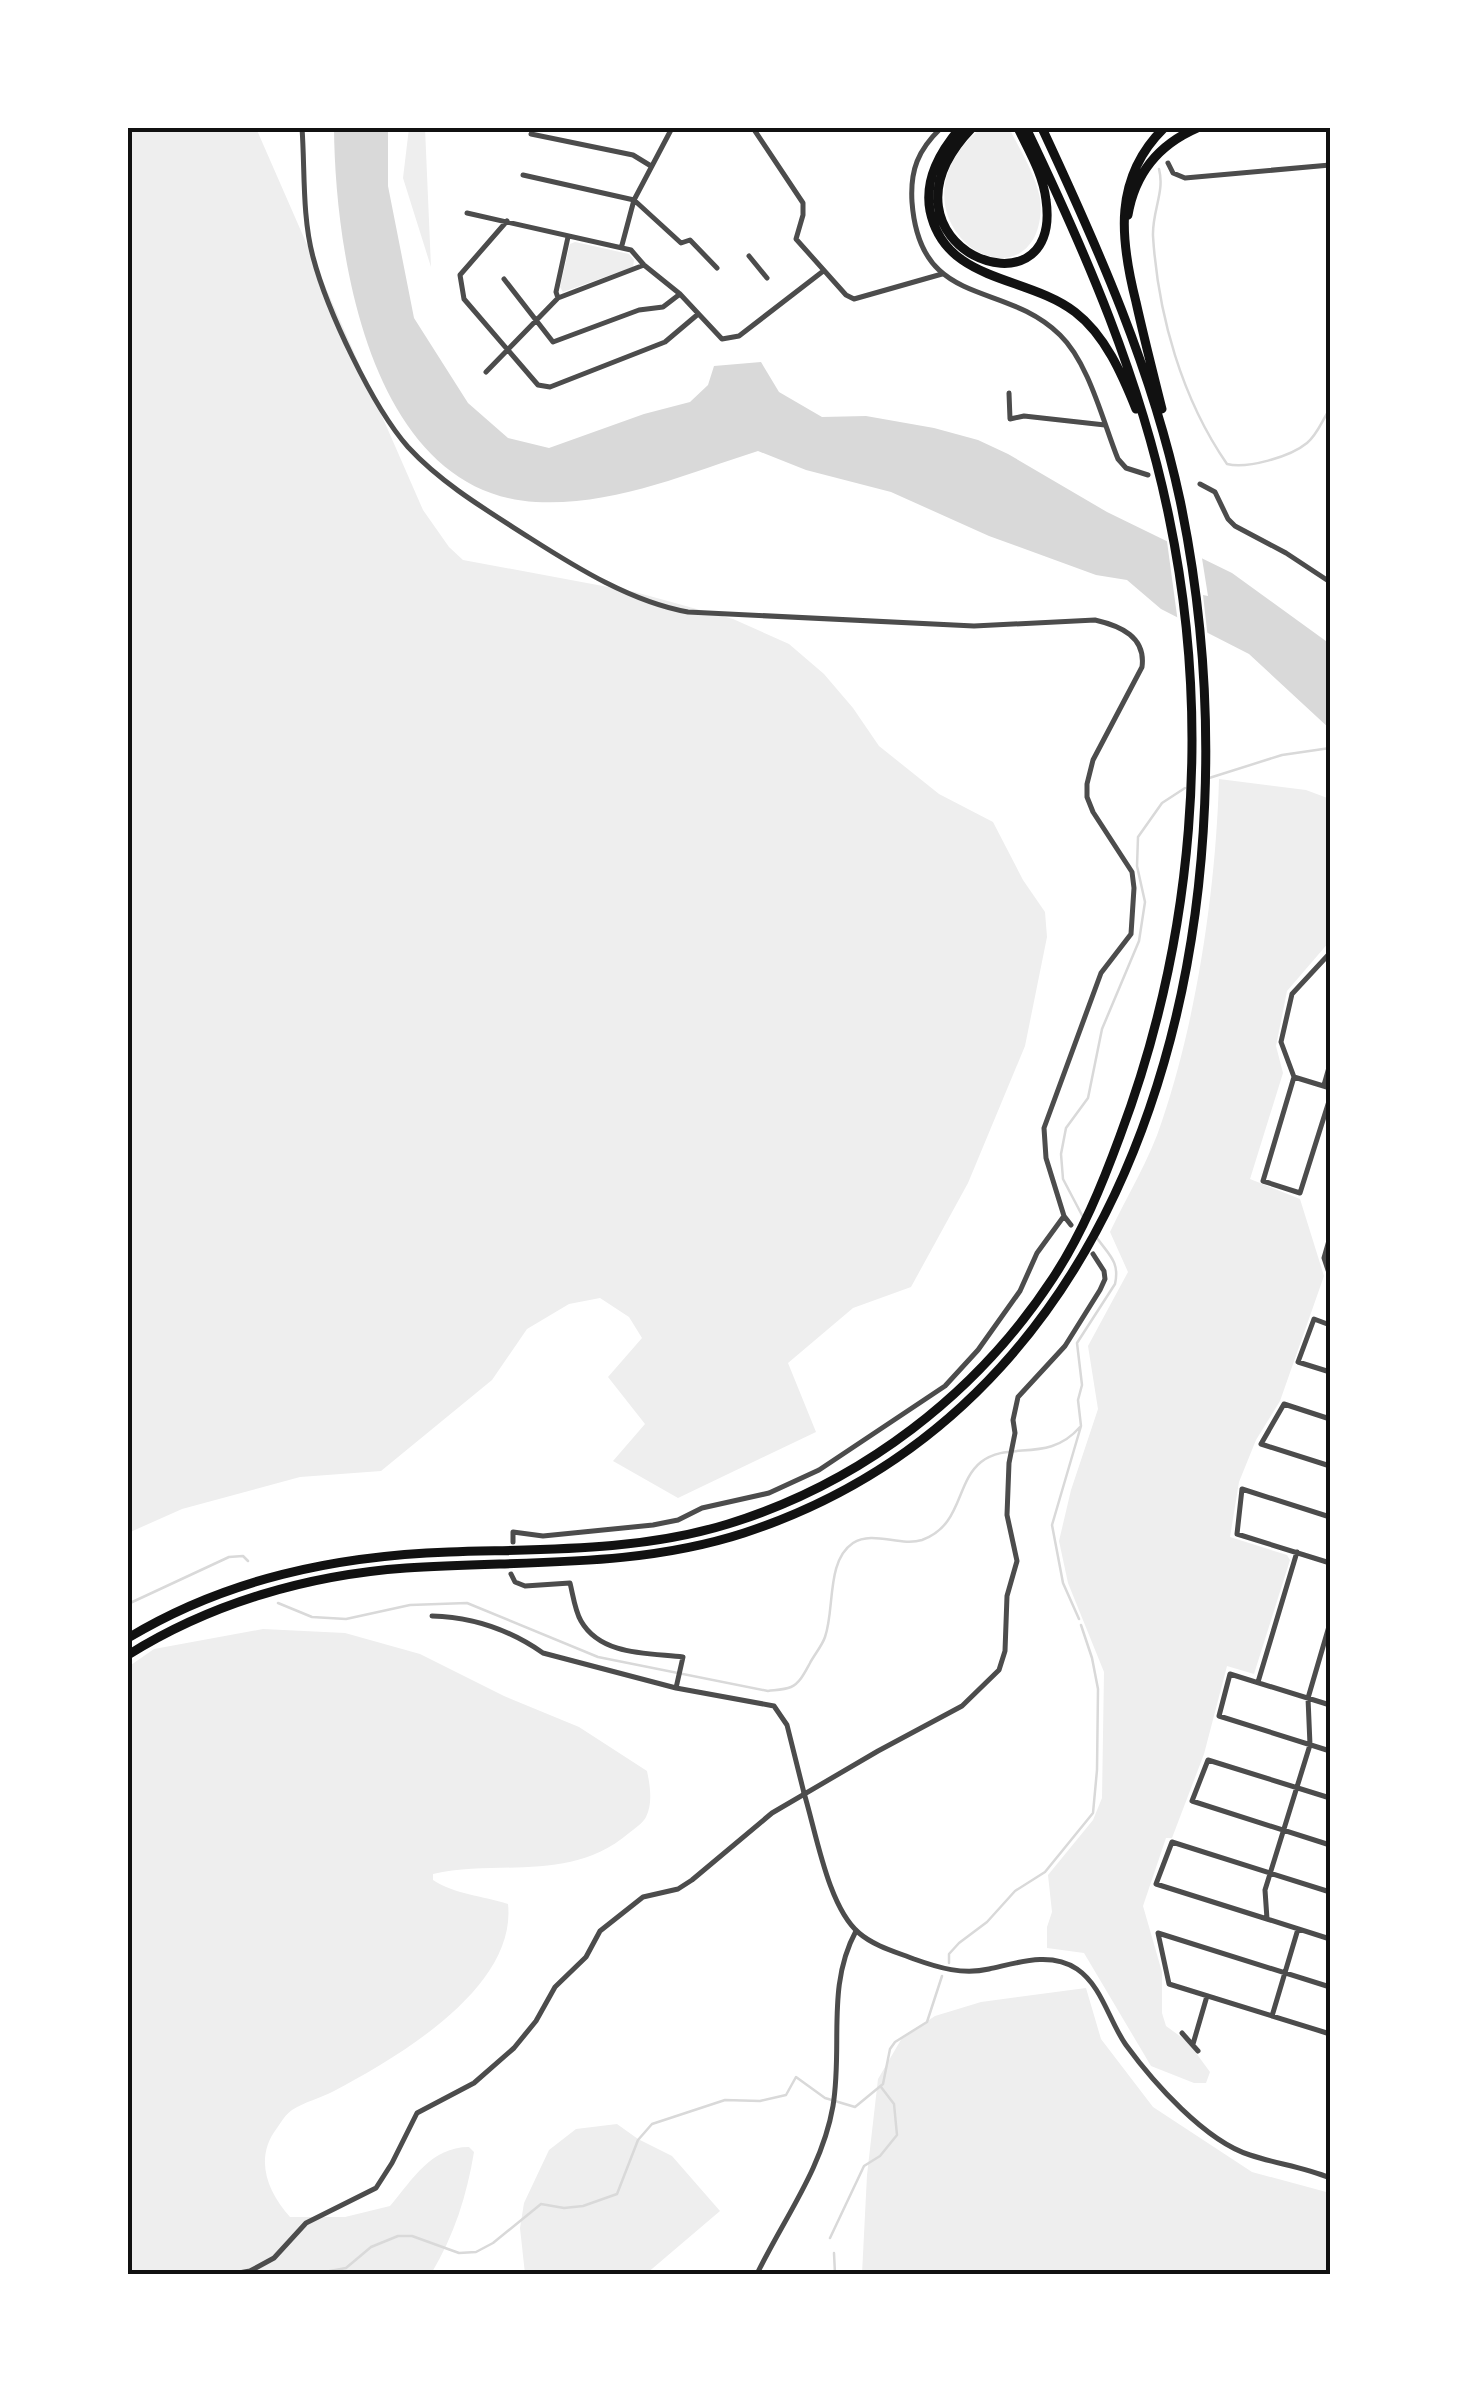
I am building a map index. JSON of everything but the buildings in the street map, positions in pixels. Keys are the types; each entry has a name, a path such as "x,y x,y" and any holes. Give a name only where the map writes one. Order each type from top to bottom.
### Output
{"highway":[{"path":"960,128 944,148 930,181 931,215 939,235 962,262 1055,299 1089,326 1122,376 1162,487"},
{"path":"972,128 944,168 938,202 944,225 956,243 973,257 994,264 1015,262 1032,253 1047,224 1044,187 1022,128"},
{"path":"128,1638 211,1596 301,1569 403,1554 562,1550 635,1543 727,1524 783,1504 872,1458 946,1402 1032,1310 1076,1228 1091,1210 1136,1091 1169,976 1186,866 1191,795 1189,674 1170,517 1117,335 1068,214 1022,128"},
{"path":"1042,128 1130,331 1160,422 1187,525"},
{"path":"128,1656 198,1618 308,1582 412,1568 651,1556 741,1534 811,1508 896,1460 964,1406 1040,1321 1090,1242 1133,1154 1170,1039 1194,926 1205,790 1203,669 1187,525 1123,242 1125,198 1140,158 1164,128"},
{"path":"1136,301 1127,227 1135,186 1146,166 1164,147 1197,128"}],"street":[{"path":"302,128 314,259 374,399 408,447 478,506 545,549 646,601 688,612 974,626 1096,620 1114,624 1133,636 1142,652 1142,667 1093,760 1087,797 1132,872 1132,934 1101,973 1044,1128 1046,1158 1064,1216 1076,1228"},
{"path":"622,246 634,200 672,128"},
{"path":"753,128 802,203 796,240 822,272 854,299 942,274"},
{"path":"941,128 920,151 911,191 919,242 942,274 1024,310 1059,334 1076,357 1121,464 1148,474"},
{"path":"532,134 633,155 652,166"},
{"path":"1168,163 1173,173 1185,178 1330,165"},
{"path":"524,176 634,200 681,243 690,240 716,268"},
{"path":"467,213 632,250 722,339 731,340 822,272"},
{"path":"509,220 460,275 464,299 538,385 550,388 666,342 697,315"},
{"path":"558,298 568,237"},
{"path":"750,256 767,278"},
{"path":"486,372 558,298 644,266"},
{"path":"504,278 553,342 639,310 663,306 680,294"},
{"path":"1010,394 1010,419 1036,417 1105,425"},
{"path":"1200,484 1215,492 1235,526 1330,582"},
{"path":"1330,954 1292,994 1282,1042 1294,1077 1263,1180 1300,1193 1330,1098"},
{"path":"1294,1077 1327,1087 1330,1064"},
{"path":"513,1542 513,1532 544,1536 678,1520 702,1508 769,1494 818,1470 944,1386 978,1350 1010,1306 1037,1253 1064,1216"},
{"path":"1330,1237 1324,1258 1330,1276"},
{"path":"233,2274 250,2272 274,2258 306,2222 376,2188 416,2113 474,2083 514,2048 536,2021 555,1987 586,1957 600,1931 623,1911 643,1897 678,1889 772,1813 962,1706 999,1670 1005,1650 1006,1596 1018,1560 1006,1515 1018,1396 1065,1346 1105,1280 1093,1254"},
{"path":"1330,1325 1314,1319 1298,1362 1330,1372"},
{"path":"1330,1419 1284,1404 1260,1444 1330,1466"},
{"path":"1330,1517 1242,1490 1237,1534 1330,1563"},
{"path":"1258,1682 1297,1552"},
{"path":"512,1574 515,1582 525,1586 570,1583 581,1622 602,1643 630,1651 683,1656 677,1684"},
{"path":"432,1616 464,1617 527,1642 543,1653 774,1706 787,1724 836,1900 856,1931 884,1948 955,1971 976,1972 1033,1960 1068,1963 1092,1982 1122,2040 1140,2064 1218,2140 1248,2155 1330,2178"},
{"path":"1267,1918 1265,1890 1310,1745 1308,1698 1330,1623"},
{"path":"1321,1654 1330,1657"},
{"path":"1330,1705 1230,1674 1219,1716 1330,1751"},
{"path":"1330,1798 1208,1760 1192,1801 1330,1845"},
{"path":"1330,1892 1172,1842 1156,1884 1330,1939"},
{"path":"1272,2016 1298,1929"},
{"path":"757,2274 818,2161 833,2106 839,1971 856,1931"},
{"path":"1330,1987 1158,1934 1169,1984 1330,2034"},
{"path":"1193,2044 1207,1996"},
{"path":"1182,2033 1198,2050"}],"shaded area":[{"path":"128,128 256,128 423,510 463,560 635,592 733,619 789,644 824,674 879,746 939,794 993,822 1023,880 1045,912 1047,937 1025,1046 968,1183 911,1287 853,1308 788,1363 816,1432 678,1498 613,1461 645,1424 608,1377 642,1338 629,1317 600,1298 569,1304 527,1329 492,1380 381,1471 300,1477 182,1509 128,1533"},
{"path":"334,128 388,128 388,186 414,318 468,403 508,438 549,448 690,402 708,385 714,366 761,362 779,392 822,417 866,416 978,440 1107,512 1232,573 1330,644 1330,729 1249,654 1161,609 1127,580 1096,575 989,536 891,492 806,470 758,451 649,487 593,499 536,502 480,489 435,458 400,413 373,360 355,300 343,239"},
{"path":"409,128 425,128 431,267 403,178"},
{"path":"981,128 1009,128 1040,198 1035,236 1019,254 999,258 978,252 960,236 947,214 945,187 955,158"},
{"path":"570,244 629,254 634,260 633,267 563,292 560,287"},
{"path":"1219,779 1306,790 1330,799 1330,941 1287,991 1276,1046 1283,1073 1250,1179 1300,1199 1324,1276 1280,1401 1256,1440 1239,1482 1230,1537 1287,1555 1290,1560 1254,1674 1227,1666 1204,1754 1172,1838 1166,1838 1143,1906 1162,1972 1162,2013 1166,2026 1188,2042 1210,2072 1206,2083 1194,2083 1151,2066 1084,1953 1047,1948 1047,1927 1052,1912 1048,1875 1093,1820 1102,1798 1104,1672 1068,1583 1059,1541 1098,1409 1088,1346 1128,1272 1110,1232 1157,1135 1195,996 1214,864"},
{"path":"263,1629 345,1633 420,1654 504,1696 579,1727 647,1771 650,1800 646,1817 607,1849 559,1864 433,1874 433,1880 450,1889 508,1904 506,1935 494,1964 474,1991 420,2039 360,2077 292,2110 270,2139 266,2174 290,2217 345,2217 390,2206 433,2159 456,2148 469,2147 474,2152 463,2199 431,2274 128,2274 128,1667 154,1649"},
{"path":"1086,1988 1101,2039 1153,2107 1252,2172 1330,2193 1330,2274 862,2274 867,2175 878,2079 902,2038 935,2016 981,2002"},
{"path":"617,2124 672,2156 720,2211 646,2274 525,2274 520,2228 524,2203 549,2150 576,2129"}],"pier":[{"path":"1166,534 1201,552 1208,596 1203,595 1208,639 1178,623"}],"waterway":[{"path":"1159,169 1153,236 1160,296 1185,384 1227,464 1257,463 1300,448 1314,435 1330,409"},
{"path":"1206,779 1282,755 1330,748"},
{"path":"1084,1219 1063,1179 1061,1154 1066,1128 1088,1098 1102,1029 1139,941 1145,902 1137,866 1138,837 1162,803 1185,788"},
{"path":"1079,1619 1063,1583 1052,1525 1081,1426 1077,1343 1115,1284 1115,1264 1097,1238"},
{"path":"278,1603 312,1617 346,1619 410,1605 467,1603 598,1657 768,1691 785,1689 800,1680 824,1640 835,1573 844,1551 853,1543 869,1538 922,1540 945,1524 981,1462 1004,1452 1055,1445 1080,1427"},
{"path":"128,1604 229,1557 243,1556 248,1561"},
{"path":"949,1963 949,1954 959,1943 987,1922 1015,1891 1045,1872 1093,1813 1098,1689 1081,1625"},
{"path":"314,2274 346,2268 371,2247 398,2236 412,2236 459,2253 476,2252 541,2204 583,2206 617,2194 638,2140 652,2124 725,2100 760,2101 786,2095 796,2077 825,2098 855,2107 883,2084 895,2042 927,2022 942,1976"},
{"path":"830,2238 864,2166 880,2156 897,2135 894,2104 881,2087"},
{"path":"834,2253 835,2274"}]}
